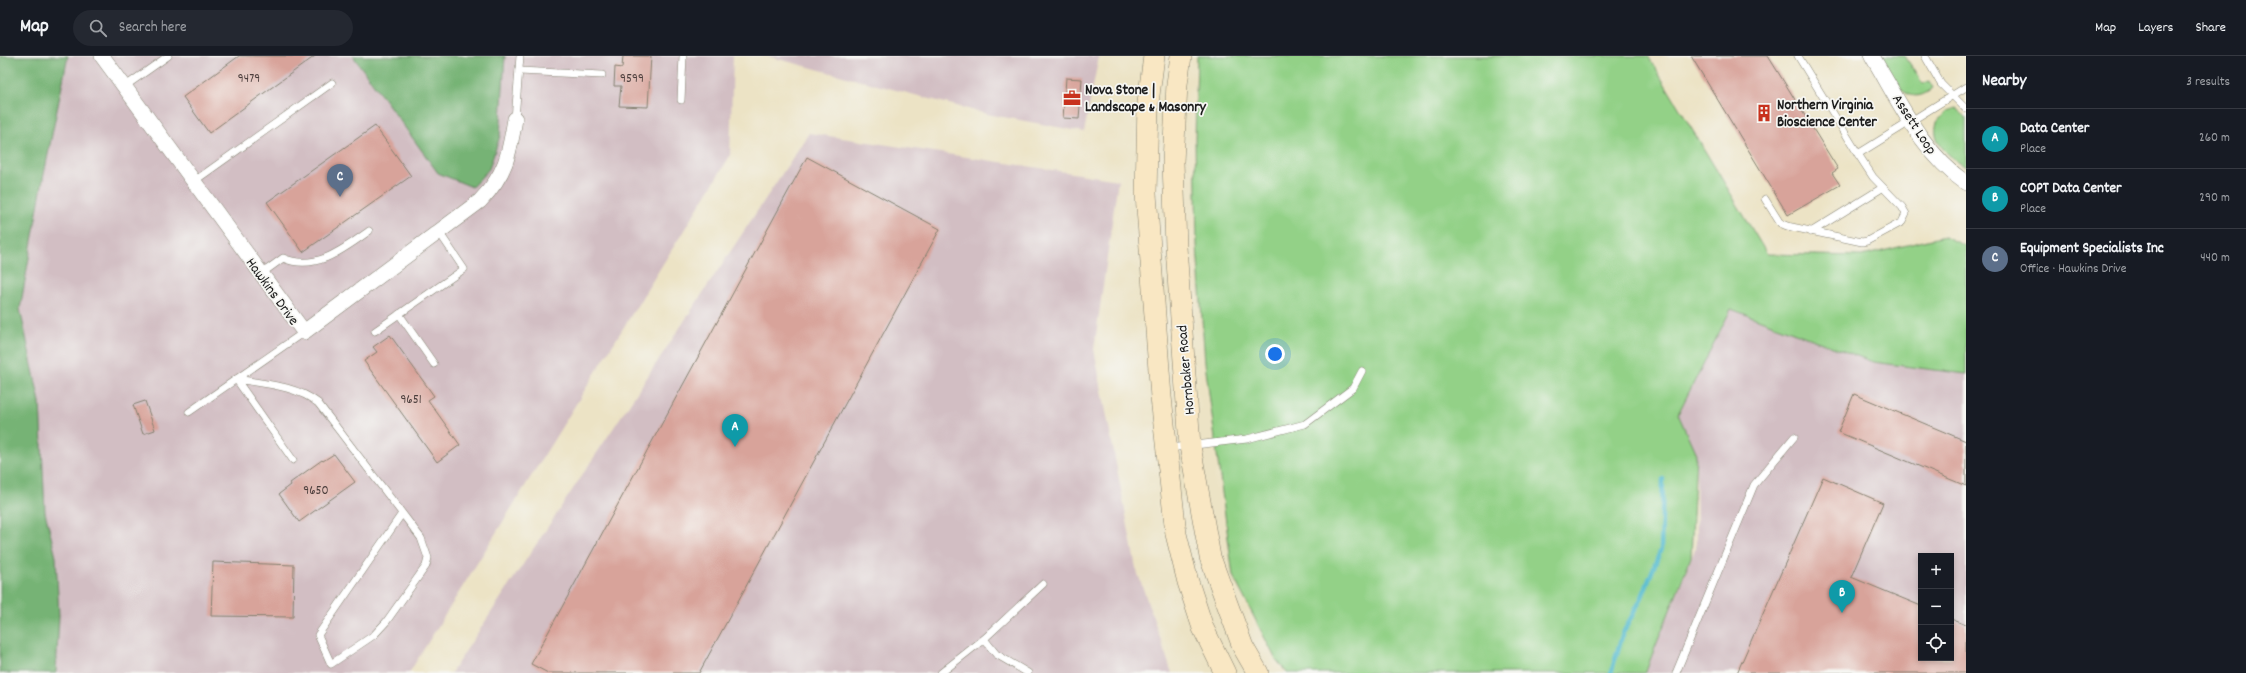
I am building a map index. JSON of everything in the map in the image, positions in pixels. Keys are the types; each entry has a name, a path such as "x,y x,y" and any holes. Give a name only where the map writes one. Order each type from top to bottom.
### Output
{"main road":[{"name":"Hornbaker Road","path":"1154,56 1148,103 1146,194 1166,449 1176,534 1188,582 1203,628 1225,673"},
{"name":"Hornbaker Road","path":"1181,56 1177,84 1173,162 1176,247 1190,446 1210,557 1243,647 1258,673"}],"street":[{"name":"Hawkins Drive","path":"102,56 304,332 480,200 500,178 506,164 515,119"},
{"name":"Assett Loop","path":"1872,56 1930,150 1950,172 1966,183"}],"lane":[{"path":"124,87 168,56"},
{"path":"515,119 520,56"},
{"path":"680,100 683,56"},
{"path":"1765,199 1780,223 1811,232 1862,242 1902,222 1906,214 1902,207 1882,188 1858,154 1798,56"},
{"path":"1925,56 1941,84 1966,109"},
{"path":"519,71 602,75"},
{"path":"193,182 332,83"},
{"path":"1858,154 1912,122 1966,87"},
{"path":"1811,232 1882,188"},
{"path":"261,274 283,258 294,263 306,262 335,255 369,231"},
{"path":"375,331 464,269 439,232"},
{"path":"399,314 434,364"},
{"path":"188,412 304,332"},
{"path":"1166,449 1247,439 1305,424 1353,388 1362,370"},
{"path":"236,379 293,460"},
{"path":"236,379 302,392 314,400 325,412 401,514 426,548 428,558 426,566 386,622 374,635 360,646 331,664 318,634 401,514"},
{"path":"1676,673 1754,485 1794,437"},
{"path":"941,673 984,639 1043,584"},
{"path":"984,639 996,654 1028,673"}],"shaded area":[{"path":"0,56 733,56 730,156 409,673 0,673"},
{"path":"767,56 1099,56 1084,132 987,114"},
{"path":"809,133 1118,180 1094,349 1136,568 1172,673 451,673"},
{"path":"1731,309 1873,362 1966,374 1966,673 1645,673 1697,544 1696,454 1678,415"}],"green space":[{"path":"0,56 68,56 43,179 20,309 40,402 45,512 56,557 59,616 56,673 0,673"},
{"path":"353,56 505,56 500,136 489,169 472,187 438,173"},
{"path":"1197,56 1648,56 1767,254 1862,256 1944,236 1966,246 1966,374 1873,362 1731,309 1678,414 1696,454 1691,557 1645,673 1287,673 1275,658 1233,576 1205,363 1197,245 1195,140"},
{"path":"1878,56 1905,56 1923,84 1929,81 1933,88 1923,94 1915,96 1907,93 1894,81"},
{"path":"1956,108 1966,116 1966,167 1943,149 1936,137 1937,122 1947,111"}],"building":[{"path":"239,56 315,56 209,133 183,97"},
{"path":"623,56 651,56 648,107 619,106 621,86 614,86 615,67 622,68"},
{"name":"Northern Virginia Bioscience Center","path":"1691,56 1768,56 1838,169 1832,173 1840,185 1788,215"},
{"path":"1066,78 1082,79 1079,119 1063,118"},
{"path":"375,126 411,176 303,252 267,202"},
{"path":"807,157 940,229 699,673 548,673 531,664"},
{"path":"390,335 434,396 428,400 460,445 437,462 364,361 377,352 373,347"},
{"path":"1854,394 1966,441 1966,486 1838,432"},
{"path":"145,401 155,430 143,434 133,405"},
{"path":"334,454 355,482 299,522 279,494 291,485 290,483 322,460 323,461"},
{"path":"1823,477 1883,503 1851,577 1918,605 1918,661 1954,661 1954,620 1966,625 1966,673 1737,673"},
{"path":"213,562 294,565 293,617 211,616"}],"waterway":[{"path":"1611,673 1623,633 1642,597 1661,549 1663,479"}],"place":[{"name":"Nova Stone | Landscape & Masonry","path":"1072,98"},
{"name":"Northern Virginia Bioscience Center","path":"1764,113"},
{"name":"Equipment Specialists Inc","path":"340,197"},
{"name":"Data Center","path":"735,447"},
{"name":"COPT Data Center","path":"1842,613"}]}
